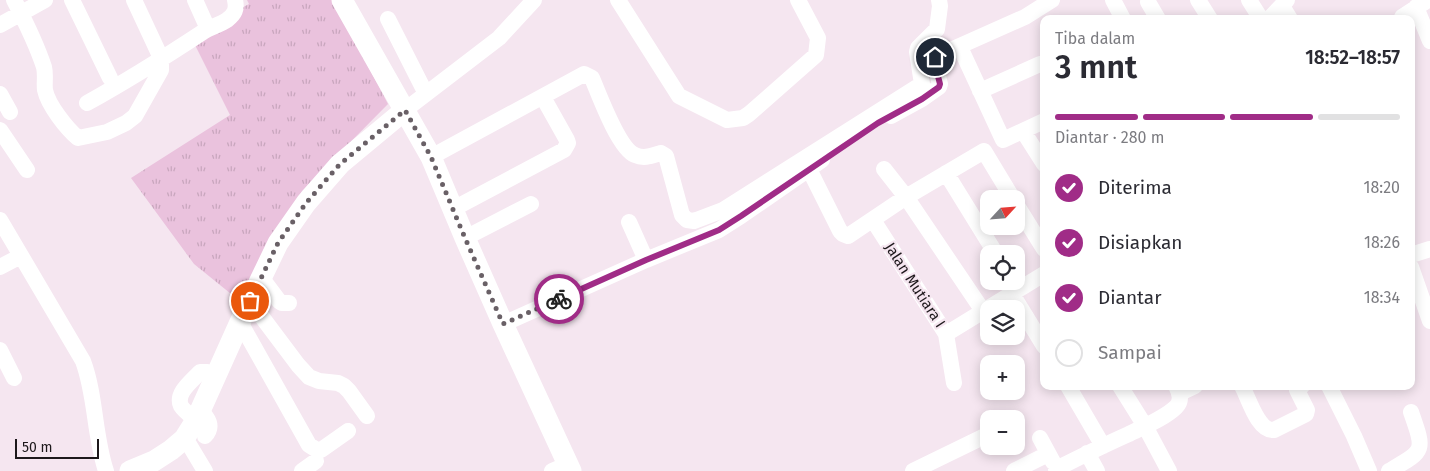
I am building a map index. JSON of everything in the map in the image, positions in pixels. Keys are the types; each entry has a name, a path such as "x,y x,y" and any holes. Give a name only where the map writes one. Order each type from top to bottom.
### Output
{"main road":[{"path":"342,0 431,157 564,469"},
{"path":"130,471 154,461 184,438 200,422 215,377 278,243 306,203 340,164 405,110"}],"street":[{"path":"0,25 17,7 45,0"},
{"path":"72,0 110,78"},
{"path":"17,7 45,69 45,91 70,132 78,138 107,132 126,123 135,116 161,70 161,58 134,0"},
{"path":"195,0 208,29"},
{"path":"87,103 208,29 227,20 237,8 235,0"},
{"path":"405,110 499,38 534,0"},
{"path":"618,0 679,96 727,120 743,118 749,114 816,55 818,38 798,0"},
{"path":"431,157 584,74 592,78 618,137 632,154 645,158 661,153 666,156 682,215 687,220 694,221 723,210 922,84 917,52 918,48 937,29 939,0"},
{"path":"503,324 646,260 719,230 878,123 922,99 939,87 934,58 1025,17 1052,0"},
{"path":"1113,0 1121,15"},
{"path":"1198,0 1207,15"},
{"path":"1249,0 1258,15"},
{"path":"1148,2 1156,15"},
{"path":"1405,15 1422,4 1430,41"},
{"path":"388,19 426,94"},
{"path":"960,47 1003,140 1040,123"},
{"path":"980,91 1040,64"},
{"path":"0,94 10,112"},
{"path":"453,209 564,150 567,146 567,140 544,99"},
{"path":"0,130 27,170"},
{"path":"1023,131 1040,158"},
{"path":"809,169 843,234 848,236 906,197 984,151 1008,190"},
{"path":"884,169 906,197 980,305"},
{"path":"946,173 990,245"},
{"path":"465,238 531,204"},
{"path":"1025,218 1040,243"},
{"path":"0,220 83,361 100,454 106,471"},
{"name":"Jalan Mutiara I","path":"873,220 946,334 954,383"},
{"path":"629,222 646,260"},
{"path":"1415,254 1430,249"},
{"path":"0,268 21,256"},
{"path":"1025,283 1040,276"},
{"path":"262,277 279,301 289,303"},
{"path":"1415,278 1430,321"},
{"path":"998,300 1011,290"},
{"path":"1015,290 1040,338"},
{"path":"250,301 298,365 309,376 319,381 338,383 344,386 367,416"},
{"path":"946,334 980,313"},
{"path":"240,322 309,445 317,450 321,450 348,431"},
{"path":"0,350 14,378"},
{"path":"1070,390 1103,446"},
{"path":"1122,390 1170,471"},
{"path":"1244,390 1261,425 1270,431 1306,414 1307,410 1297,390"},
{"path":"1331,390 1369,471"},
{"path":"1014,471 1054,465 1087,453 1145,426 1176,407 1182,391"},
{"path":"1388,471 1409,459 1416,453 1420,445 1420,438 1411,412"},
{"path":"184,438 204,471"},
{"path":"913,471 980,438"},
{"path":"1040,438 1054,465"},
{"path":"1087,453 1097,471"},
{"path":"302,471 316,461"}],"green space":[{"path":"247,0 333,0 388,104 302,191 241,302 194,264 131,178 230,115 190,35 249,4"}],"way so far":[{"path":"250,301 278,243 306,203 340,164 405,110 431,157 503,324 559,299"}],"route":[{"path":"559,299 719,230 741,216 878,123 922,99 939,87 940,84 934,61 935,57"}]}
